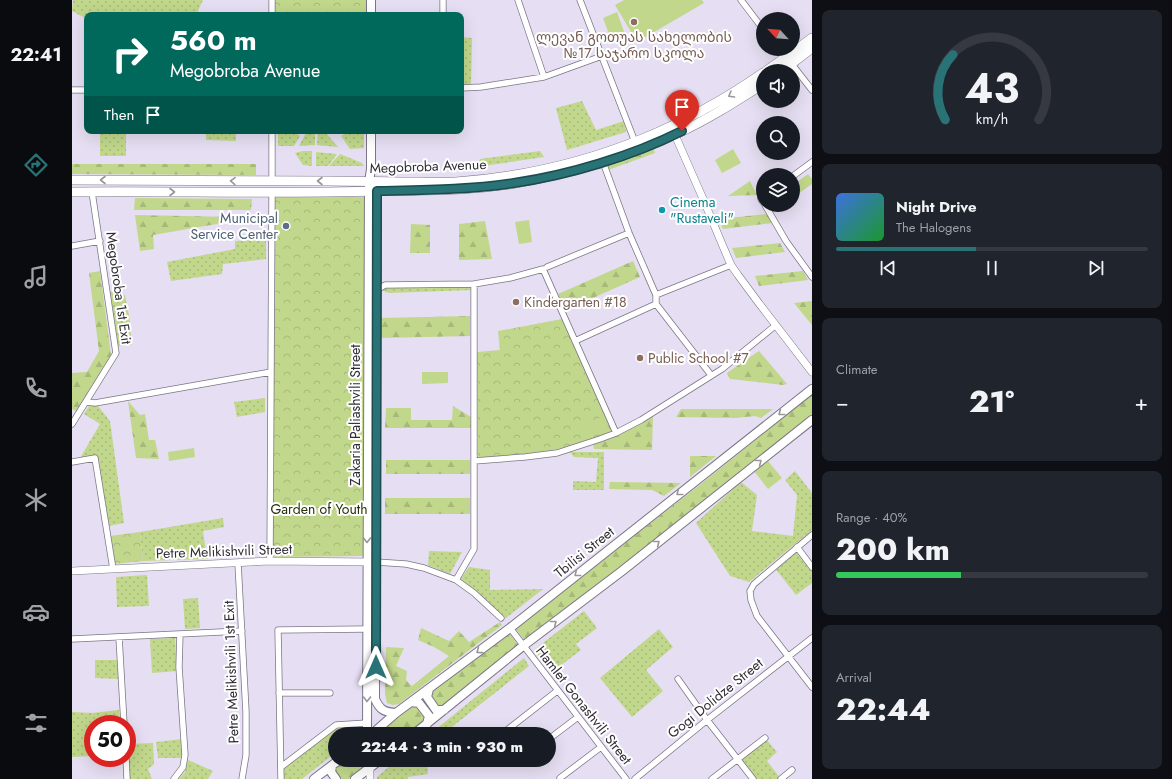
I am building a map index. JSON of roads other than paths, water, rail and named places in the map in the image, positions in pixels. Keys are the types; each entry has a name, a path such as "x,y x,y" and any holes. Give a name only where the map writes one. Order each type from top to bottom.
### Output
{"main road":[{"path":"371,0 371,12"},
{"path":"787,64 812,38"},
{"path":"782,64 812,48"},
{"name":"Megobroba Avenue","path":"72,180 454,182 488,179 564,165 636,142 705,110 756,78"},
{"name":"Megobroba Avenue","path":"72,192 373,192 454,189 515,183 570,171 603,162 640,149 675,135 702,121 756,88"},
{"path":"371,134 371,169 373,192"},
{"name":"Zakaria Paliashvili Street","path":"373,192 377,290 375,699 379,708 396,713"},
{"name":"Zakaria Paliashvili Street","path":"367,727 368,375 373,192"},
{"path":"368,375 376,375"},
{"name":"Tbilisi Street","path":"380,727 396,713 510,628 812,389"},
{"path":"423,727 523,646 629,565 812,420"},
{"path":"429,689 426,697 436,710 444,710"},
{"path":"411,702 419,703 429,716 427,724"},
{"path":"320,778 331,767"},
{"path":"332,767 331,772 336,779"},
{"path":"355,779 370,767"}],"street":[{"path":"272,0 272,12"},
{"path":"443,0 443,12"},
{"path":"518,0 544,78"},
{"path":"580,0 636,142"},
{"path":"741,0 756,20"},
{"path":"464,88 481,87 544,78 602,56"},
{"path":"785,56 812,90"},
{"path":"72,90 84,90"},
{"path":"272,134 272,181"},
{"path":"675,135 731,264 812,372"},
{"path":"603,162 629,233 656,295 656,304 711,375"},
{"path":"800,171 812,162"},
{"name":"Megobroba 1st Exit","path":"72,424 74,415 86,402 116,353 92,192"},
{"path":"270,561 272,192"},
{"path":"769,212 786,241 812,277"},
{"path":"547,267 629,233"},
{"path":"72,246 100,241"},
{"path":"656,295 731,264"},
{"path":"377,290 385,285 474,284 510,278 542,269 616,432"},
{"path":"456,580 474,549 474,284"},
{"path":"575,341 656,304"},
{"path":"474,460 525,457 557,453 600,439 616,432 641,420 711,375 738,356 776,325"},
{"path":"86,402 95,403 271,372"},
{"path":"72,462 94,458 114,569"},
{"path":"812,535 754,584 750,591 754,611 812,687"},
{"path":"797,547 812,567"},
{"name":"Petre Melikishvili Street","path":"72,571 270,561 376,562"},
{"path":"376,562 406,564 424,568 456,580 474,593 501,618"},
{"name":"Petre Melikishvili 1st Exit","path":"238,563 246,712 246,755 242,779"},
{"name":"Hamlet Gonashvili Street","path":"510,628 626,779"},
{"path":"281,779 278,630 367,629"},
{"path":"72,639 242,631"},
{"path":"174,779 183,768 185,755 179,668 180,634"},
{"path":"119,637 123,715"},
{"name":"Gogi Dolidze Street","path":"635,779 707,720 812,638"},
{"path":"678,679 707,720 753,779"},
{"path":"511,727 557,691"},
{"path":"280,693 330,693"},
{"path":"556,734 578,717"},
{"path":"281,767 336,725 367,723"},
{"path":"712,779 764,738"},
{"path":"560,778 601,747"},
{"path":"126,767 127,779"},
{"path":"370,767 370,779"},
{"path":"781,779 792,770"}],"place":[{"name":"ლევან გოთუას სახელობის №17 საჯარო სკოლა","path":"634,22"},
{"name":"Cinema \"Rustaveli\"","path":"662,210"},
{"name":"Municipal Service Center","path":"286,226"},
{"name":"Kindergarten #18","path":"516,302"},
{"name":"Public School #7","path":"640,358"}],"park label":[{"name":"Garden of Youth","path":"319,509"}]}
